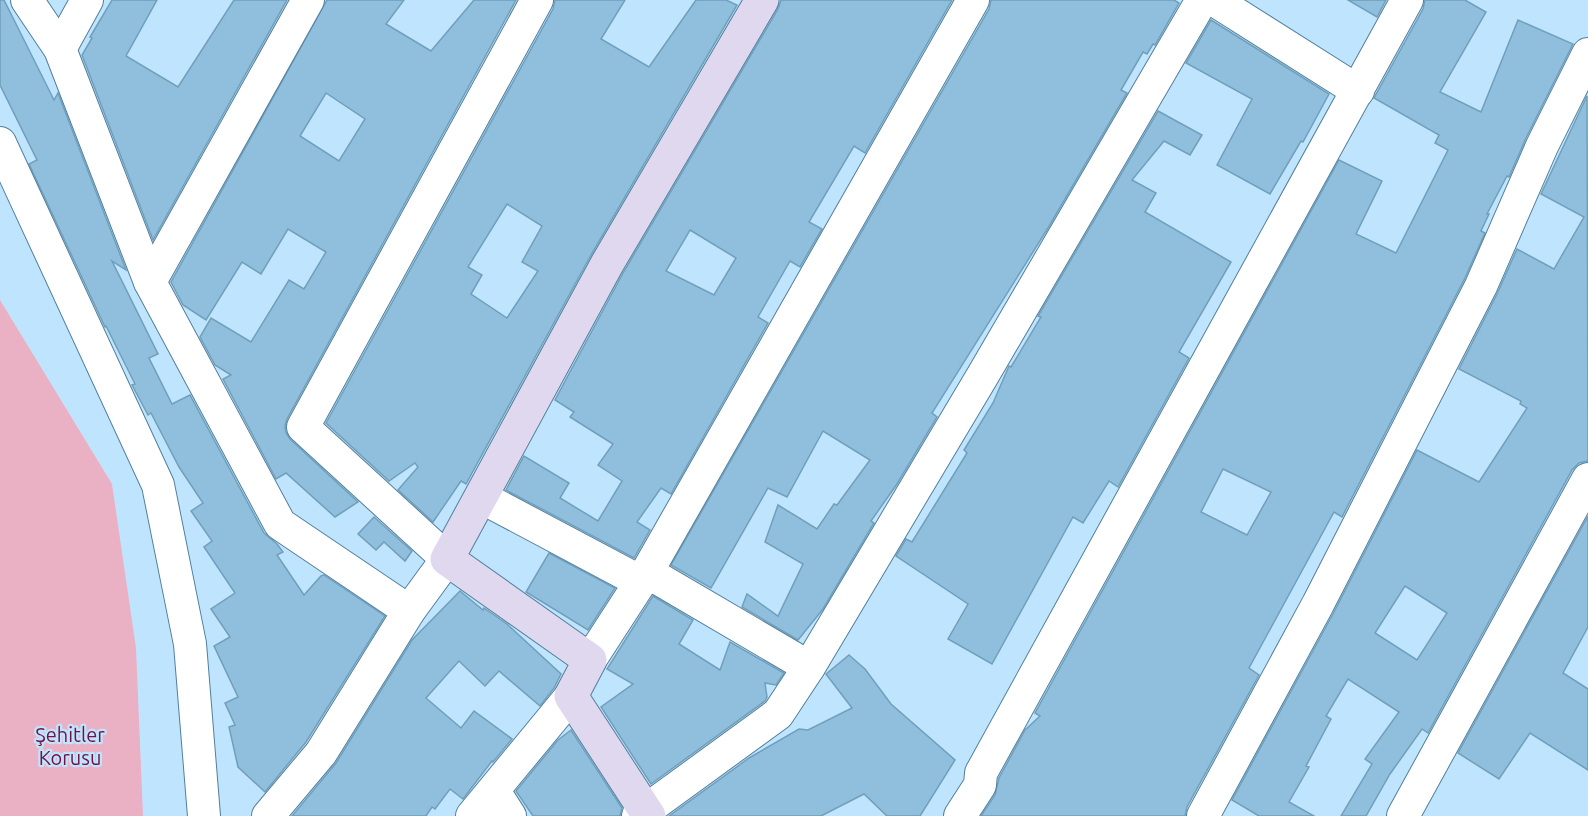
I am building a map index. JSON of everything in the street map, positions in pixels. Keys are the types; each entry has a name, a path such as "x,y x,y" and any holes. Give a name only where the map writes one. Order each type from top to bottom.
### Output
{"street":[{"path":"27,0 60,49 150,282 280,524 409,611"},
{"path":"60,49 87,0"},
{"path":"150,282 308,0"},
{"path":"537,0 303,428 447,559 590,660"},
{"path":"268,816 321,753 409,611 447,559 607,264 762,0"},
{"path":"472,816 502,804 571,696 590,660 644,577 973,0"},
{"path":"571,696 644,814 778,714 809,667 989,365 1202,0"},
{"path":"1214,0 1358,91"},
{"path":"960,816 980,785 981,773 1407,0"},
{"path":"1203,816 1318,604 1481,286 1542,146 1588,54"},
{"path":"0,143 158,485 190,644 204,816"},
{"path":"1403,816 1588,479"},
{"path":"481,496 644,577 809,667"}],"green space":[{"name":"Şehitler Korusu","path":"0,300 112,484 136,648 143,816 0,816"}],"building":[{"path":"0,0 4,0 54,100 58,93 126,270 112,261 158,354 149,358 172,404 190,395 264,533 283,552 277,555 304,595 324,575 385,616 306,742 265,792 238,767 229,727 235,725 225,703 238,697 214,646 230,637 211,609 235,593 204,547 212,541 191,511 203,503 179,467 151,413 148,415 132,385 135,384 105,327 29,164 37,160 0,85"},
{"path":"112,0 157,0 126,56 178,87 234,0 287,0 153,240 82,55"},
{"path":"327,0 404,0 386,24 431,51 474,0 516,0 287,419 286,433 291,440 358,502 335,517 286,473 276,479 223,379 231,375 215,365 200,337 211,318 251,342 289,280 304,289 326,252 288,229 261,274 242,262 206,320 183,305 171,282","holes":["326,93 365,119 339,161 300,136"]},
{"path":"555,0 625,0 601,39 649,67 696,0 726,0 737,5 591,255 466,484 461,481 433,522 398,490 418,467 415,463 389,481 326,423 553,9","holes":["507,204 542,226 522,262 538,271 507,318 471,294 482,275 468,267"]},
{"path":"781,0 952,0 865,153 854,146 809,222 822,229 800,267 790,261 758,317 768,323 671,494 661,488 637,522 650,530 634,558 506,490 524,456 569,483 560,498 598,521 622,481 598,465 613,444 570,417 574,412 555,400 623,273 778,9","holes":["690,230 736,258 714,295 666,271"]},
{"path":"991,0 1174,0 1179,3 1155,45 1153,44 1147,54 1143,52 1121,90 1127,93 1048,228 932,413 937,417 897,484 871,521 874,523 823,609 798,640 742,607 747,594 778,616 803,564 765,542 778,505 817,529 870,460 823,431 787,497 768,488 711,588 671,565 989,9"},
{"path":"1348,0 1386,0 1377,17"},
{"path":"1425,0 1465,0 1486,12 1440,92 1481,112 1518,20 1573,44 1509,177 1507,176 1487,214 1489,214 1481,231 1485,233 1465,278 1342,517 1334,512 1249,668 1259,675 1187,807 1185,816 981,816 995,795 999,778 1025,730 1040,716 1035,713 1339,160 1382,181 1356,234 1396,253 1448,150 1435,143 1439,135 1374,98 1423,9","holes":["1223,469 1271,492 1247,535 1201,512"]},
{"path":"1211,20 1329,94 1303,142 1301,141 1270,194 1217,165 1252,99 1186,63"},
{"path":"1587,96 1588,461 1579,463 1572,470 1428,733 1422,729 1390,774 1366,816 1341,816 1372,764 1365,759 1399,712 1348,679 1326,716 1331,719 1306,766 1309,767 1289,802 1314,816 1259,816 1232,800 1334,612 1417,450 1479,482 1527,408 1520,404 1521,401 1459,369 1517,249 1554,269 1584,217 1541,194","holes":["1405,586 1447,613 1417,660 1375,633"]},
{"path":"1158,111 1202,135 1190,155 1164,141 1132,180 1156,193 1145,212 1231,262 1179,352 1189,358 1118,487 1109,481 1083,523 1073,517 992,664 948,639 968,604 896,556 906,539 912,542 967,453 964,450 993,403 1009,366 1011,367 1041,317 1038,316"},
{"path":"1588,516 1588,627 1563,673 1588,689 1588,770 1530,733 1499,779 1458,753"},
{"path":"374,517 412,551 405,561 384,542 376,550 358,534"},
{"path":"549,553 615,588 588,630 526,592"},
{"path":"460,591 483,610 484,608 507,624 561,674 554,688 540,706 499,671 485,686 459,661 426,698 461,728 474,711 512,739 463,799 450,789 435,809 432,807 426,816 292,816 336,763 412,640"},
{"path":"653,596 693,620 679,644 720,670 730,642 784,673 776,685 765,683 767,697 765,701 651,784 601,707 633,684 607,669"},
{"path":"849,655 865,669 891,704 955,760 920,816 887,816 864,794 821,816 669,816 749,758 799,729 808,730 852,708 826,674"},
{"path":"571,730 622,808 620,816 533,816 516,791 558,740"}]}
